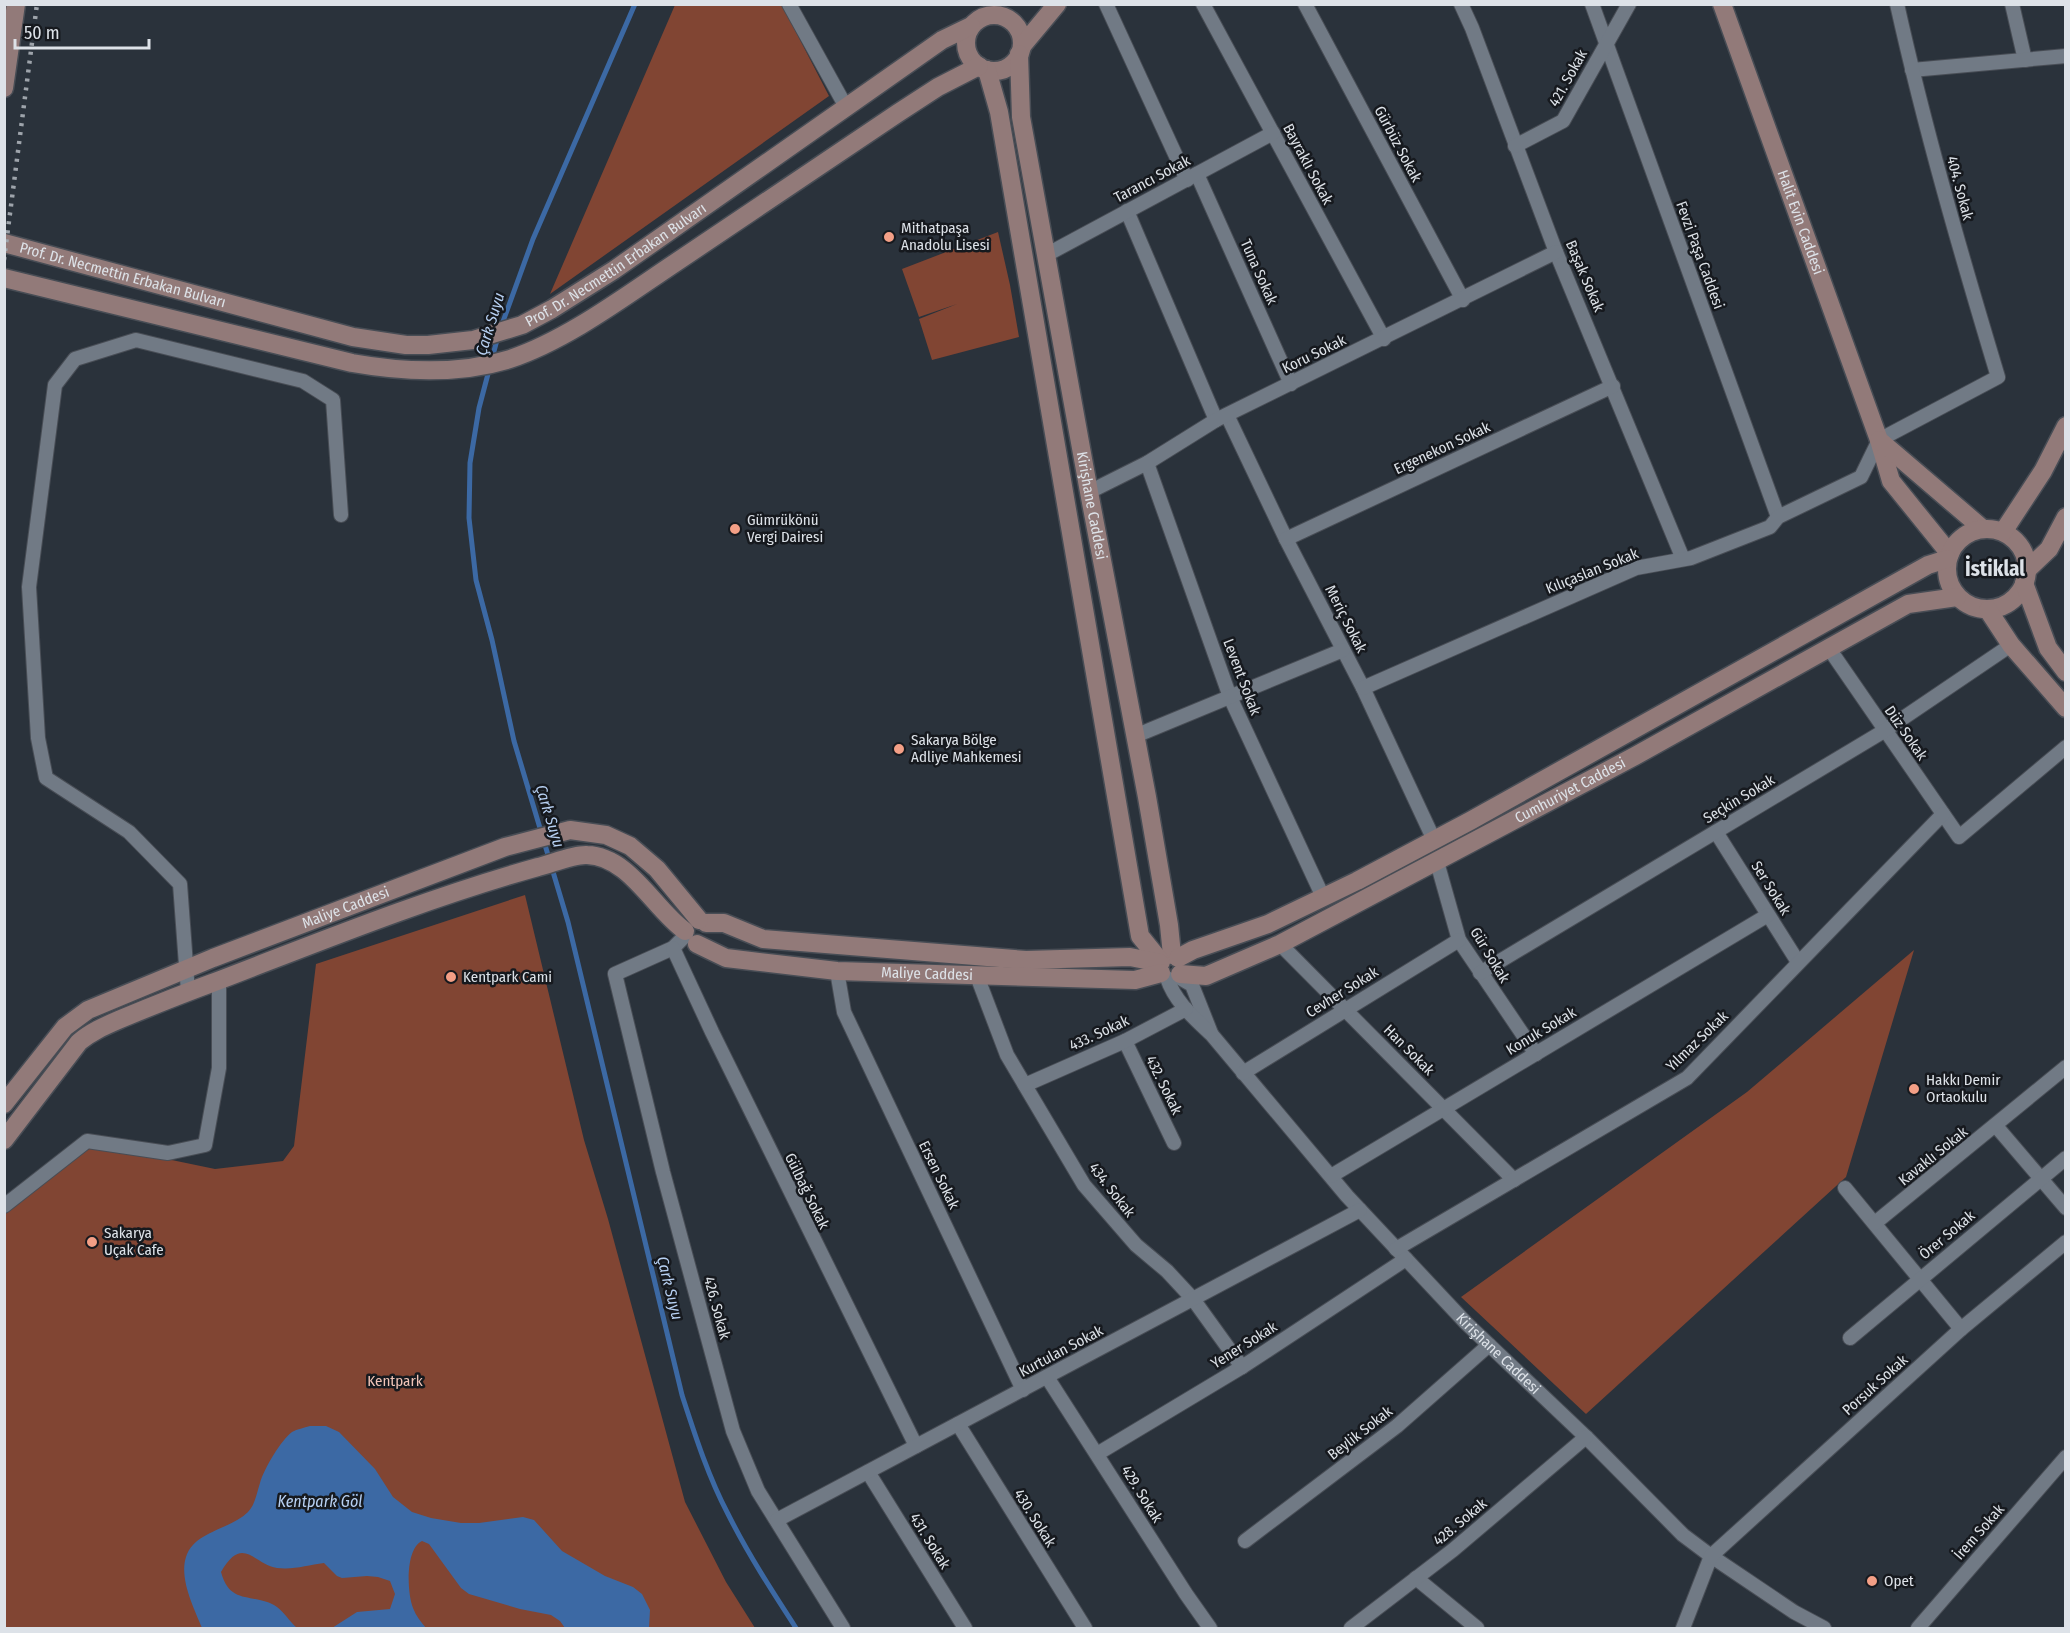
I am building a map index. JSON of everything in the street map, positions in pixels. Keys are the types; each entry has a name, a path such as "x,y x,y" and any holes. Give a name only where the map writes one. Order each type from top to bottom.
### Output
{"main road":[{"path":"4,88 16,4"},
{"path":"1020,50 1021,33 1016,25 1001,15 998,10 984,16 971,26 966,44 972,60 983,68 1004,69 1011,65 1020,50 1057,4"},
{"name":"Halit Evin Caddesi","path":"1722,4 1879,440 1891,481 1948,556"},
{"name":"Prof. Dr. Necmettin Erbakan Bulvarı","path":"4,243 353,337 406,345 451,344 473,340 522,325 614,270 942,39 971,26"},
{"name":"Kirişhane Caddesi","path":"1020,50 1021,117 1169,925 1170,967"},
{"name":"Prof. Dr. Necmettin Erbakan Bulvarı","path":"4,278 352,363 403,370 477,367 509,359 537,348 599,314 938,87 983,68"},
{"name":"Kirişhane Caddesi","path":"983,68 999,112 1140,936 1170,967"},
{"path":"2002,532 2043,471 2066,426"},
{"name":"Halit Evin Caddesi","path":"1879,440 1983,529"},
{"path":"2066,517 2049,549 2026,577 2020,592 2006,604 1988,610 1971,607 1957,597 1947,579 1948,556 1963,537 1983,529 2002,532 2013,539 2025,558 2026,577 2048,648 2066,672"},
{"name":"Cumhuriyet Caddesi","path":"1170,967 1193,950 1268,924 1434,840 1948,556"},
{"name":"Cumhuriyet Caddesi","path":"1170,967 1206,976 1280,944 1635,756 1908,604 1957,597"},
{"path":"1988,610 2012,645 2066,708"},
{"name":"Maliye Caddesi","path":"4,1104 65,1027 75,1017 88,1010 186,968 505,847 570,830 606,835 630,846 657,869 691,933"},
{"name":"Maliye Caddesi","path":"4,1140 89,1033 219,980 431,901 510,875 586,854 602,858 632,876 671,921 726,958 837,971 1135,980 1170,967"},
{"name":"Maliye Caddesi","path":"691,933 724,923 763,939 1026,960 1130,957 1170,967"}],"street":[{"path":"789,4 846,107"},
{"name":"Tuna Sokak","path":"1106,4 1291,384"},
{"name":"Bayraklı Sokak","path":"1203,4 1384,339"},
{"name":"Gürbüz Sokak","path":"1305,4 1463,300"},
{"name":"Başak Sokak","path":"1461,4 1556,252 1683,559"},
{"name":"Fevzi Paşa Caddesi","path":"1592,4 1778,517"},
{"name":"421. Sokak","path":"1515,146 1563,121 1629,4"},
{"name":"404. Sokak","path":"1879,440 1998,377 1954,231 1897,4"},
{"path":"2012,4 2025,60"},
{"path":"1912,70 2066,56"},
{"name":"Tarancı Sokak","path":"1046,255 1273,133"},
{"name":"Meriç Sokak","path":"1127,211 1222,418 1363,688 1434,840"},
{"name":"Koru Sokak","path":"1089,492 1147,463 1222,418 1556,252"},
{"path":"188,992 180,884 129,832 46,777 38,738 29,587 55,385 75,359 136,340 303,381 333,400 340,515"},
{"name":"Ergenekon Sokak","path":"1286,539 1613,386"},
{"name":"Kılıçaslan Sokak","path":"1363,688 1636,568 1691,558 1770,527 1778,517 1862,477 1879,440"},
{"name":"Levent Sokak","path":"1147,463 1230,697 1323,897"},
{"name":"Seçkin Sokak","path":"1480,973 1884,731 2012,645"},
{"name":"Düz Sokak","path":"1828,647 1959,837 2066,747"},
{"path":"1135,736 1343,650"},
{"name":"Yılmaz Sokak","path":"1396,1249 1687,1078 1942,814"},
{"name":"Ser Sokak","path":"1716,832 1798,962"},
{"name":"Gür Sokak","path":"1437,862 1459,940 1536,1054"},
{"name":"Konuk Sokak","path":"1331,1176 1768,915"},
{"name":"426. Sokak","path":"691,933 615,974 663,1172 733,1431 758,1491 843,1629"},
{"name":"Gülbağ Sokak","path":"691,933 717,1043 916,1446"},
{"name":"Cevher Sokak","path":"1243,1073 1459,940"},
{"name":"Han Sokak","path":"1280,944 1514,1180"},
{"name":"Kirişhane Caddesi","path":"1170,967 1172,993 1212,1035 1360,1210 1489,1345 1586,1437 1683,1535 1794,1612 1824,1629"},
{"name":"Kirişhane Caddesi","path":"1170,967 1192,985 1212,1035"},
{"name":"Ersen Sokak","path":"837,971 843,1012 1023,1390"},
{"name":"434. Sokak","path":"977,976 1007,1055 1084,1185 1136,1245 1167,1271 1193,1299 1242,1367"},
{"path":"4,1206 87,1141 168,1153 205,1145 219,1068 219,980"},
{"name":"433. Sokak","path":"1025,1085 1125,1041 1186,1009"},
{"name":"432. Sokak","path":"1125,1041 1174,1143"},
{"name":"Kavaklı Sokak","path":"1875,1223 2066,1067"},
{"path":"1996,1126 2066,1208"},
{"name":"Örer Sokak","path":"1850,1338 2066,1158"},
{"path":"1845,1188 1961,1329"},
{"name":"Kurtulan Sokak","path":"777,1520 1360,1210"},
{"name":"Porsuk Sokak","path":"1711,1556 1961,1329 2066,1242"},
{"name":"Yener Sokak","path":"1097,1454 1242,1367 1406,1260"},
{"name":"Beylik Sokak","path":"1245,1541 1397,1426 1489,1345"},
{"name":"429. Sokak","path":"1047,1377 1210,1629"},
{"name":"430. Sokak","path":"958,1424 1084,1629"},
{"name":"428. Sokak","path":"1351,1629 1453,1550 1586,1437"},
{"name":"İrem Sokak","path":"1918,1629 2066,1457"},
{"name":"431. Sokak","path":"868,1472 965,1629"},
{"path":"1683,1629 1711,1556"},
{"path":"1416,1578 1477,1629"}],"green space":[{"path":"675,5 782,5 829,96 550,294"},
{"path":"998,232 1019,337 932,360 919,319 957,304 919,317 902,269"},
{"name":"Kentpark","path":"525,895 584,1140 608,1219 685,1502 726,1582 755,1628 5,1628 4,1206 85,1142 215,1169 283,1161 294,1146 316,964"},
{"path":"1914,950 1846,1177 1586,1414 1461,1297 1747,1092"}],"water":[{"name":"Kentpark Göl","path":"310,1426 326,1426 339,1432 375,1469 393,1497 412,1512 461,1523 523,1517 534,1520 562,1551 605,1576 633,1587 642,1594 650,1610 649,1628 565,1628 551,1615 520,1609 469,1594 461,1588 429,1544 422,1541 416,1546 410,1562 409,1592 413,1608 426,1628 332,1628 357,1612 390,1609 395,1594 390,1581 367,1576 342,1578 324,1563 295,1568 277,1568 242,1553 229,1561 221,1572 230,1589 236,1594 274,1605 297,1628 202,1628 188,1593 184,1575 186,1557 190,1548 204,1536 232,1523 248,1512 254,1502 265,1470 278,1448 292,1432"}],"waterway":[{"name":"Çark Suyu","path":"501,327 533,239 635,4"},
{"name":"Çark Suyu","path":"498,336 479,408 470,463 469,518 476,580 514,741 568,922 682,1395 702,1455 721,1500 752,1558 796,1628"}],"railway":[{"path":"4,260 37,4"}],"place":[{"name":"Mithatpaşa Anadolu Lisesi","path":"889,237"},
{"name":"Gümrükönü Vergi Dairesi","path":"735,529"},
{"name":"Sakarya Bölge Adliye Mahkemesi","path":"899,749"},
{"name":"Kentpark Cami","path":"451,977"},
{"name":"Hakkı Demir Ortaokulu","path":"1914,1089"},
{"name":"Sakarya Uçak Cafe","path":"92,1242"},
{"name":"Opet","path":"1872,1581"}],"district":[{"name":"İstiklal","path":"1995,569"}]}
